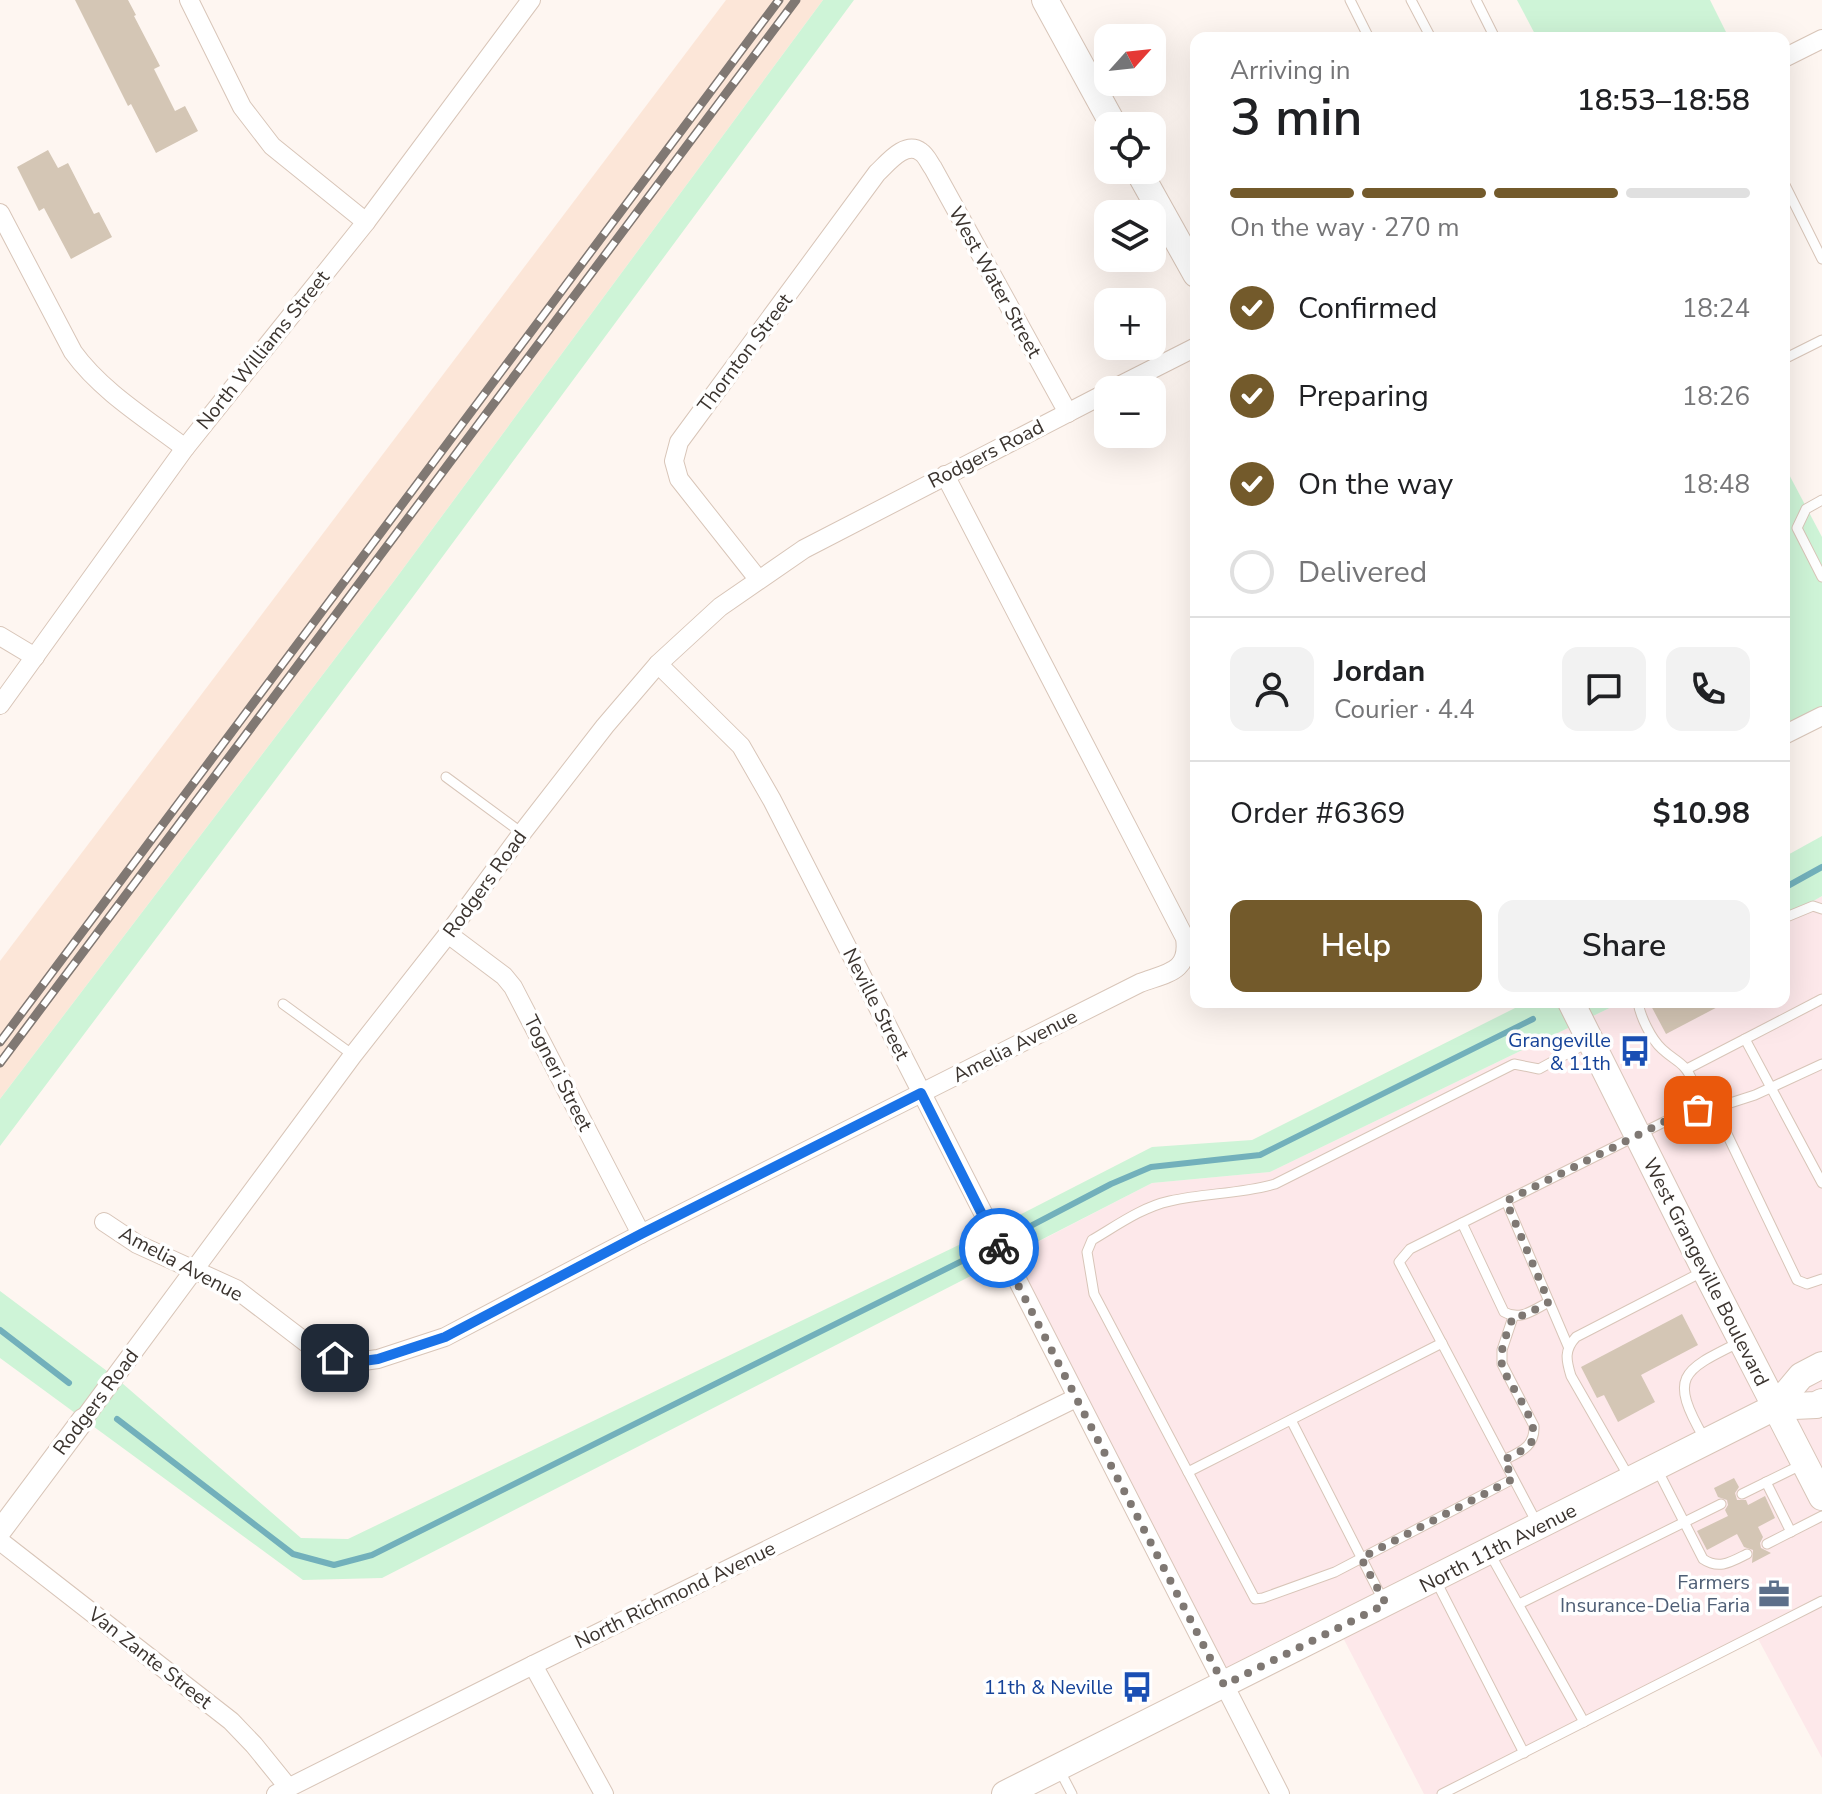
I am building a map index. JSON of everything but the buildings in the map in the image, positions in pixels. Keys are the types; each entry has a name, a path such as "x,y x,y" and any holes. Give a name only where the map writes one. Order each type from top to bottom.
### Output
{"main road":[{"path":"1045,0 1106,112"},
{"path":"1146,184 1190,263"},
{"name":"West Grangeville Boulevard","path":"1574,1008 1822,1497"},
{"name":"North 11th Avenue","path":"1005,1794 1775,1407 1801,1376 1822,1365"},
{"name":"North 11th Avenue","path":"1775,1407 1822,1402"}],"street":[{"path":"189,0 242,107 272,146 366,222"},
{"name":"North Williams Street","path":"0,705 185,448 366,222 531,0"},
{"path":"1790,55 1822,39"},
{"name":"Thornton Street","path":"758,579 679,479 674,461 679,442 877,173 896,155 913,149 922,152"},
{"name":"West Water Street","path":"922,152 1068,413"},
{"path":"0,213 81,364 185,448"},
{"name":"Rodgers Road","path":"1139,376 1190,350"},
{"name":"Rodgers Road","path":"0,1531 353,1055 605,726 658,664 720,607 804,549 1094,399"},
{"name":"Amelia Avenue","path":"104,1222 137,1244 236,1289 321,1354 356,1362 400,1354 445,1337 641,1234 1140,983 1175,970 1185,962 1185,938 945,475"},
{"path":"0,636 35,657"},
{"name":"Neville Street","path":"658,664 741,746 772,800 1280,1794"},
{"path":"1790,732 1822,716"},
{"name":"Togneri Street","path":"448,934 504,976 513,987 641,1234"},
{"name":"North Richmond Avenue","path":"282,1791 1076,1398"},
{"name":"Van Zante Street","path":"0,1541 231,1721 254,1745 282,1791"},
{"path":"533,1665 604,1794"}],"lane":[{"path":"1350,0 1366,32"},
{"path":"1411,0 1428,32"},
{"path":"1476,0 1492,32"},
{"path":"1790,195 1822,259"},
{"path":"1790,356 1822,340"},
{"path":"1822,500 1806,509 1797,528 1822,577"},
{"path":"446,777 522,833"},
{"path":"1790,916 1813,906 1822,909"},
{"path":"1687,1069 1822,999"},
{"path":"283,1004 353,1055"},
{"path":"1639,1008 1658,1046 1687,1069 1693,1082 1681,1114"},
{"path":"1745,1039 1822,1183"},
{"path":"1513,1479 1335,1572 1255,1599 1094,1294 1087,1252 1092,1240 1149,1207 1275,1184 1514,1064 1539,1069 1590,1041"},
{"path":"1539,1527 1399,1262 1410,1249 1681,1114 1770,1089 1822,1064"},
{"path":"1714,1107 1797,1280 1807,1284 1822,1279"},
{"path":"1506,1201 1568,1346 1566,1361 1571,1376 1630,1480"},
{"path":"1462,1223 1504,1312 1513,1317 1525,1315 1549,1302"},
{"path":"1568,1346 1576,1337 1705,1270"},
{"path":"1504,1460 1528,1447 1534,1438 1534,1426 1502,1364 1502,1350 1513,1317"},
{"path":"1706,1442 1691,1416 1685,1379 1699,1363 1741,1342"},
{"path":"1188,1472 1442,1343"},
{"path":"1291,1420 1386,1604"},
{"path":"1742,1494 1804,1463"},
{"path":"1656,1468 1696,1549 1711,1564 1722,1566 1747,1554"},
{"path":"1766,1482 1791,1532"},
{"path":"1519,1604 1721,1504"},
{"path":"1767,1544 1822,1516"},
{"path":"1489,1552 1584,1722"},
{"path":"1435,1579 1524,1753"},
{"path":"1442,1794 1822,1601"},
{"path":"1058,1768 1072,1794"}],"shaded area":[{"path":"726,0 823,0 394,581 0,1099 0,961"},
{"path":"1822,896 1822,1758 1756,1635 1442,1794 1424,1794 1338,1628 1224,1685 1005,1259 1152,1183 1270,1172 1610,1008 1790,1008 1790,915"}],"green space":[{"path":"823,0 854,0 412,598 0,1146 0,1099 394,581"},
{"path":"1517,0 1710,0 1726,32 1534,32"},
{"path":"1790,476 1822,537 1822,716 1795,730 1790,720"},
{"path":"1822,836 1822,896 1790,915 1790,854"},
{"path":"1515,1008 1610,1008 1270,1172 1152,1183 382,1578 303,1580 0,1358 0,1291 115,1377 301,1538 348,1539 990,1230 1152,1147 1252,1140"}],"waterway":[{"path":"1790,885 1822,867"},
{"path":"1017,1233 1111,1184 1151,1167 1260,1155 1533,1019"},
{"path":"117,1419 293,1554 334,1565 372,1555 982,1251"},
{"path":"0,1330 69,1383"}],"railway":[{"path":"0,1042 779,0"},
{"path":"0,1063 796,0"}],"way so far":[{"path":"999,1248 1224,1685 1386,1604 1361,1558 1513,1479 1504,1460 1528,1447 1534,1438 1534,1426 1507,1376 1502,1364 1502,1350 1513,1317 1525,1315 1549,1302 1506,1201 1678,1115 1698,1110"}],"place":[{"name":"Grangeville & 11th","path":"1635,1051"},
{"name":"Farmers Insurance-Delia Faria","path":"1774,1594"},
{"name":"11th & Neville","path":"1137,1687"}],"route":[{"path":"335,1358 356,1362 378,1359 445,1337 921,1093 999,1248"}]}
